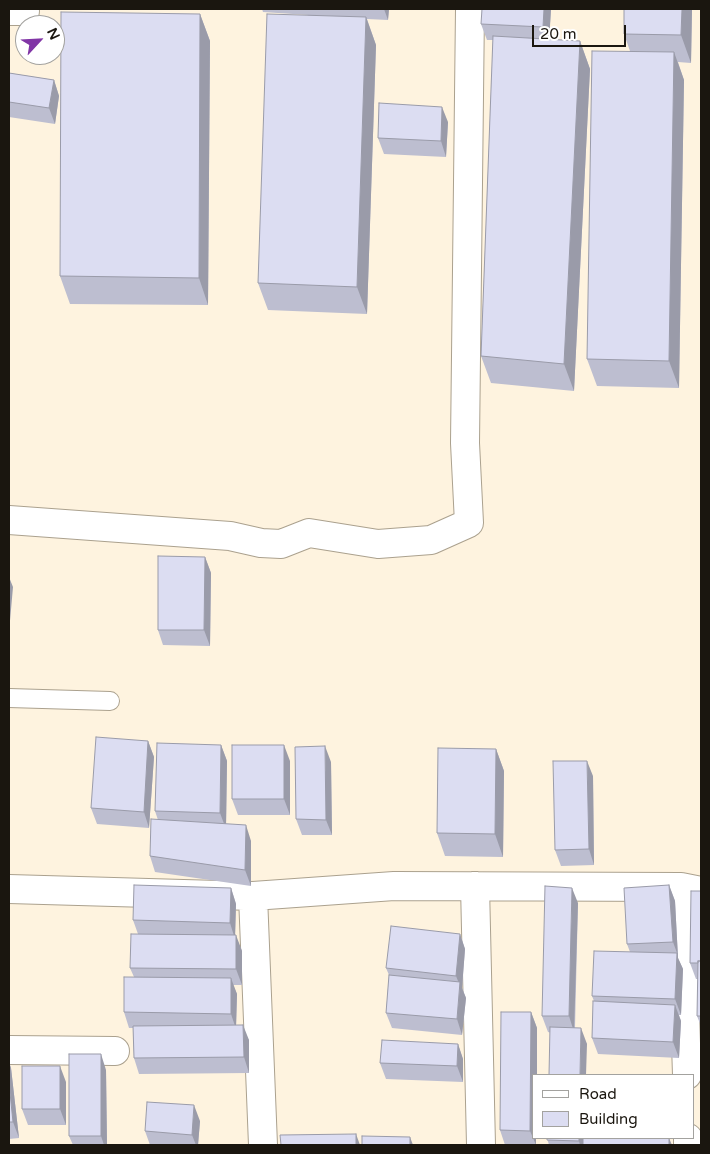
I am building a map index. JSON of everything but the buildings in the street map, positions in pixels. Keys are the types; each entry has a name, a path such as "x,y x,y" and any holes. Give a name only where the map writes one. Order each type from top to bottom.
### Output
{"street":[{"path":"9,520 230,536 261,543 282,544 309,533 378,544 431,540 469,523 465,433 470,9"},
{"path":"9,889 254,896 394,886 691,889 692,1061"},
{"path":"475,886 481,1145"},
{"path":"254,896 263,1145"},
{"path":"9,1050 115,1051"}],"lane":[{"path":"9,698 110,701"}]}
